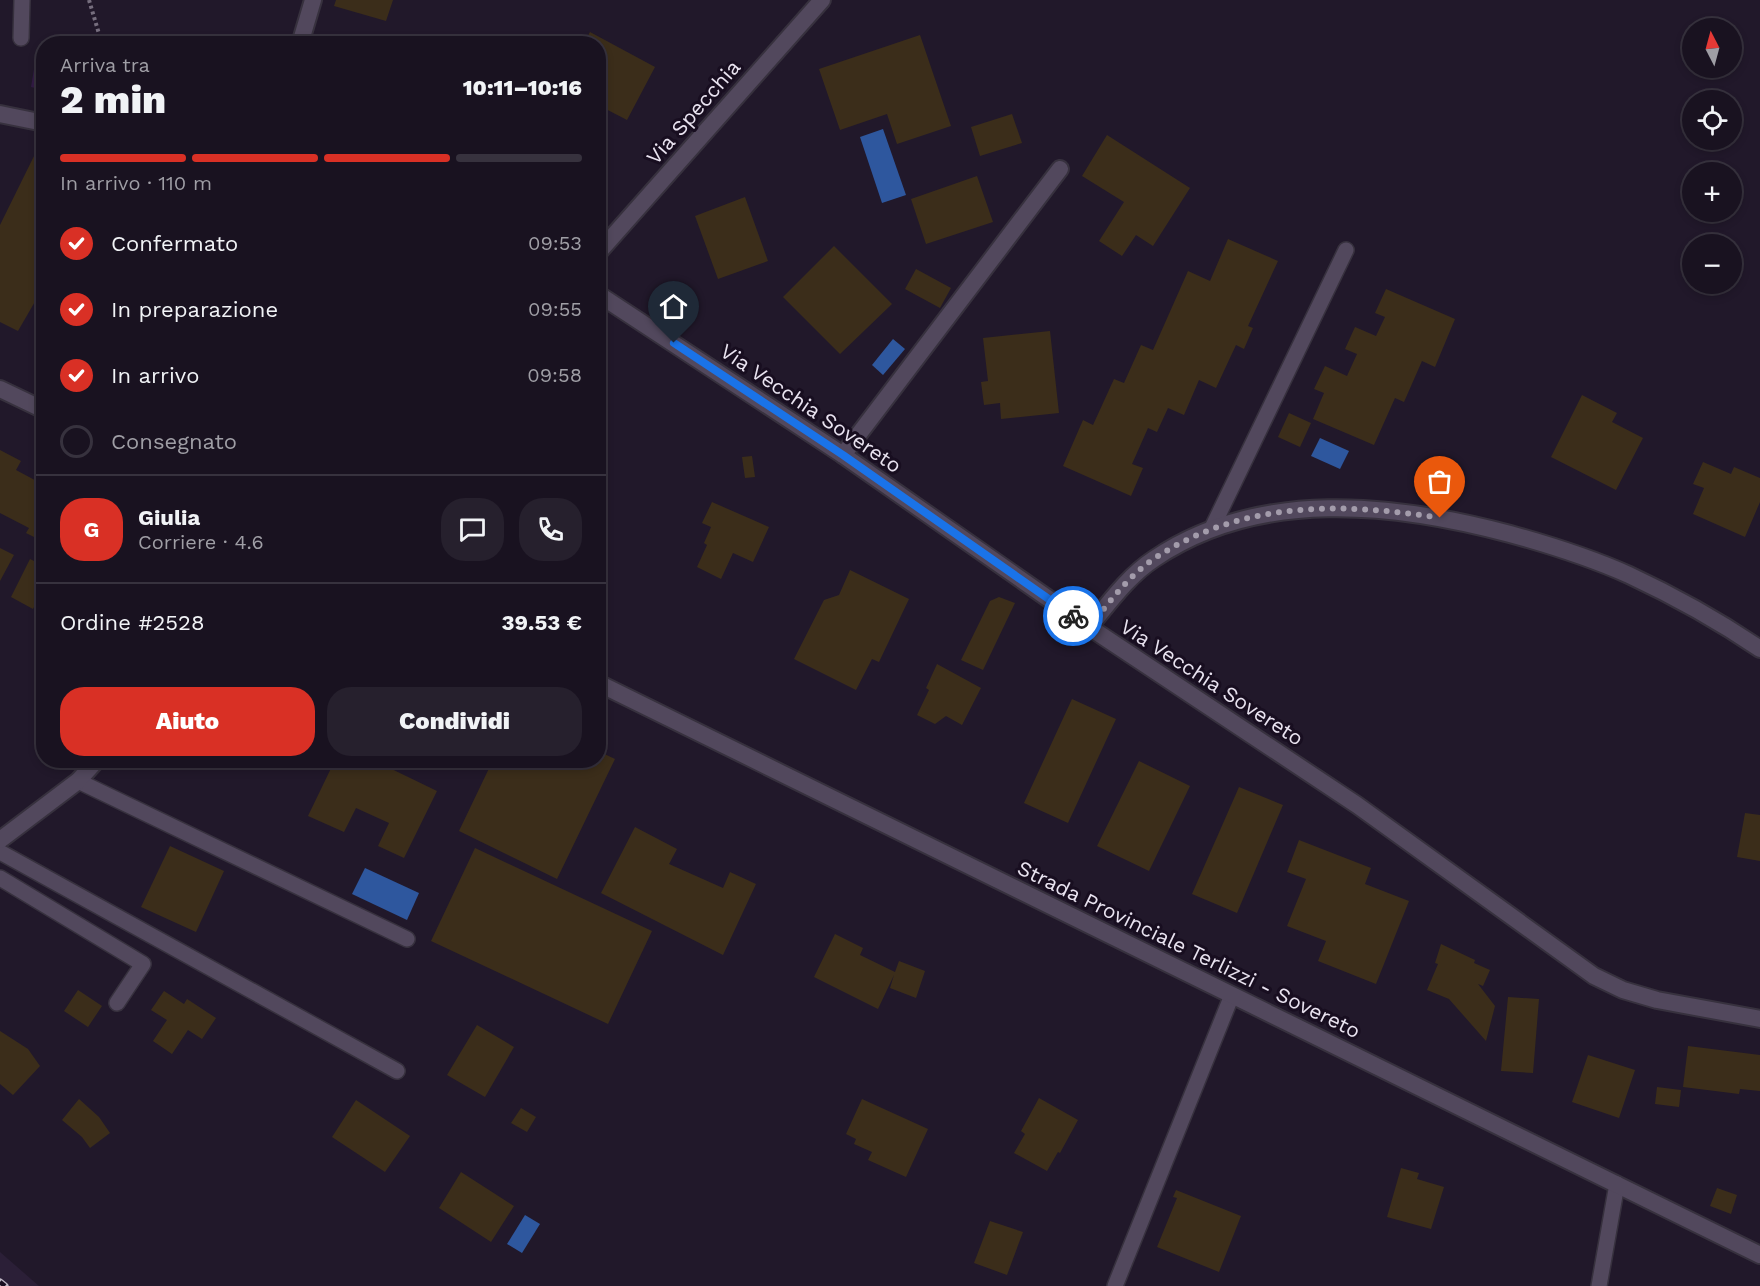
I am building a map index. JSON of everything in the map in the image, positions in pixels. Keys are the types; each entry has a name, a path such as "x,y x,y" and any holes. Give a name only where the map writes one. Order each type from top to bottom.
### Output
{"street":[{"path":"302,36 313,0"},
{"name":"Via Specchia","path":"606,244 822,0"},
{"path":"0,114 36,121"},
{"path":"843,455 1060,169"},
{"name":"Via Vecchia Sovereto","path":"606,299 843,455 1089,627 1357,805 1594,976 1623,990 1657,1000 1760,1019"},
{"path":"0,389 36,406"},
{"path":"1089,627 1131,578 1155,558 1212,528 1258,516 1308,509 1350,507 1396,511 1485,527 1568,551 1629,575 1685,604 1760,649"},
{"name":"Strada Provinciale Terlizzi - Sovereto","path":"606,687 1760,1255"},
{"path":"0,840 78,781 90,768"}],"lane":[{"path":"21,38 22,0"},
{"path":"1212,528 1346,250"},
{"path":"78,781 407,939"},
{"path":"0,852 397,1071"},
{"path":"0,878 143,964 117,1003"},
{"path":"1115,1286 1232,995"},
{"path":"1599,1286 1617,1184"}],"path":[{"path":"89,0 100,36"}],"shaded area":[{"path":"36,57 36,88 31,87"},
{"path":"0,1252 39,1286 0,1286"}],"water":[{"path":"883,129 906,195 882,203 860,137"},
{"path":"893,339 905,349 883,375 872,365"},
{"path":"1320,438 1349,451 1340,469 1311,456"},
{"path":"365,868 419,893 407,920 352,894"},
{"path":"525,1215 540,1224 522,1253 507,1244"}],"building":[{"path":"336,0 393,0 386,21 334,6"},
{"path":"920,35 951,126 897,144 887,114 840,130 819,69"},
{"path":"606,41 655,67 627,120 606,109"},
{"path":"1012,114 1022,143 980,156 971,127"},
{"path":"1107,135 1190,188 1153,246 1136,235 1122,256 1099,241 1124,202 1082,176"},
{"path":"36,152 36,300 18,331 0,322 0,225"},
{"path":"977,176 993,222 926,244 911,199"},
{"path":"745,197 768,261 718,279 695,216"},
{"path":"1228,239 1278,261 1248,326 1253,328 1244,349 1236,345 1216,388 1199,380 1184,415 1168,408 1157,432 1148,428 1132,464 1143,468 1131,496 1063,466 1083,420 1093,425 1114,379 1124,383 1141,345 1153,350 1188,271 1210,281"},
{"path":"834,246 892,304 840,354 783,297"},
{"path":"916,269 951,288 940,308 905,289"},
{"path":"1386,289 1455,319 1435,367 1422,361 1404,402 1395,398 1374,445 1313,419 1324,393 1314,389 1325,366 1347,376 1357,354 1345,349 1355,327 1376,336 1385,317 1375,313"},
{"path":"1050,331 1059,413 1001,419 1000,403 984,405 981,382 988,381 983,338"},
{"path":"1582,395 1617,413 1612,422 1643,438 1616,490 1551,457"},
{"path":"1289,413 1311,423 1300,447 1278,437"},
{"path":"0,450 21,461 16,470 36,481 36,538 26,533 29,528 0,513"},
{"path":"752,456 755,477 745,478 742,457"},
{"path":"1703,462 1731,474 1734,467 1760,478 1760,502 1745,537 1693,514 1704,488 1693,484"},
{"path":"712,502 769,527 753,562 733,553 721,579 697,567 707,545 704,543 711,527 702,523"},
{"path":"0,548 14,555 0,581"},
{"path":"30,559 36,562 36,603 33,609 11,597"},
{"path":"850,570 909,599 879,662 872,659 856,690 794,659 824,600 839,595"},
{"path":"999,597 1015,603 983,670 961,660 990,601"},
{"path":"937,664 981,688 962,725 946,716 935,724 917,715 929,690 926,688"},
{"path":"1072,699 1116,719 1068,823 1024,803"},
{"path":"606,755 615,759 557,879 459,831 489,768 606,768"},
{"path":"1139,761 1190,786 1149,871 1097,846"},
{"path":"331,768 390,768 437,791 404,858 378,846 389,823 356,808 344,832 308,816"},
{"path":"1239,787 1283,805 1237,913 1192,894"},
{"path":"1745,813 1760,815 1760,861 1737,857"},
{"path":"635,827 677,849 669,864 723,888 730,872 756,884 723,955 601,893"},
{"path":"1299,840 1371,868 1365,884 1409,901 1376,984 1318,961 1326,941 1287,926 1306,879 1287,872"},
{"path":"170,846 224,871 196,932 141,907"},
{"path":"475,848 652,931 608,1024 431,941"},
{"path":"835,934 863,948 860,955 895,972 899,961 925,971 916,998 890,988 894,975 878,1009 814,977"},
{"path":"1441,944 1475,960 1474,963 1490,970 1483,986 1478,984 1495,1006 1486,1041 1449,999 1427,990 1438,964 1435,963"},
{"path":"78,990 102,1006 88,1027 64,1011"},
{"path":"164,991 184,1004 187,999 216,1018 202,1039 188,1030 172,1054 153,1041 167,1020 151,1010"},
{"path":"1508,997 1539,999 1533,1073 1501,1071"},
{"path":"477,1025 514,1047 485,1097 447,1075"},
{"path":"0,1031 28,1049 40,1066 13,1095 0,1084"},
{"path":"1688,1046 1760,1055 1760,1091 1740,1089 1739,1094 1683,1087"},
{"path":"1588,1055 1635,1070 1619,1118 1572,1102"},
{"path":"1657,1087 1681,1090 1679,1107 1655,1104"},
{"path":"1039,1098 1078,1120 1047,1171 1014,1153 1025,1134 1021,1131"},
{"path":"79,1099 99,1117 110,1133 90,1148 82,1137 62,1120"},
{"path":"862,1099 928,1129 906,1177 868,1160 872,1152 854,1144 856,1139 846,1134"},
{"path":"356,1100 410,1136 385,1172 332,1137"},
{"path":"521,1108 536,1117 527,1132 511,1123"},
{"path":"1401,1168 1419,1173 1417,1179 1444,1187 1431,1229 1387,1217"},
{"path":"461,1172 514,1206 491,1242 439,1208"},
{"path":"1717,1188 1737,1195 1731,1214 1710,1206"},
{"path":"1176,1190 1241,1216 1219,1272 1157,1247 1177,1198 1173,1197"},
{"path":"990,1221 1023,1232 1007,1275 974,1263"}],"railway":[{"path":"0,1282 5,1286"}],"way so far":[{"path":"1073,616 1089,627 1131,578 1155,558 1212,528 1258,516 1308,509 1350,507 1440,518"}],"route":[{"path":"674,343 843,455 1073,616"}]}
